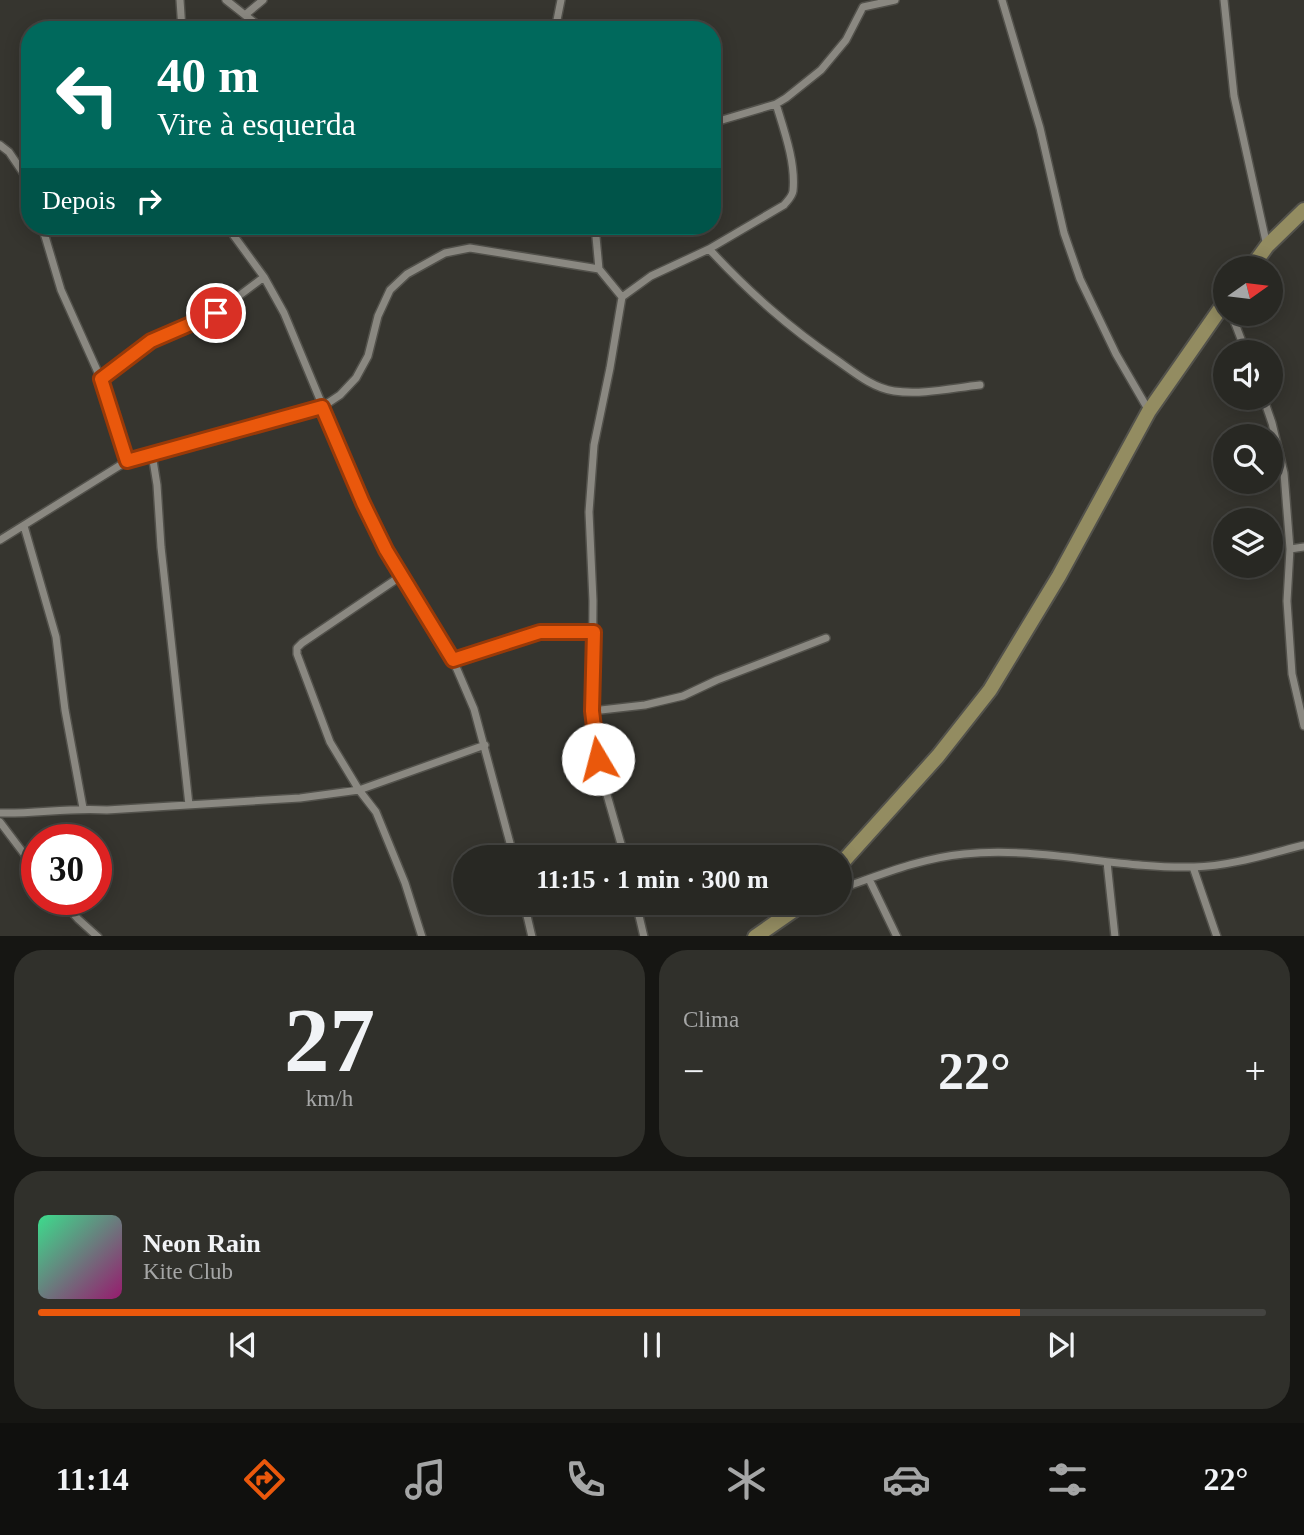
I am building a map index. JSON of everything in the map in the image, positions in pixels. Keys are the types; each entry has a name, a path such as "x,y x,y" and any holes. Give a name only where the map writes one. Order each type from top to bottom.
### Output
{"street":[{"path":"180,0 181,21"},
{"path":"226,0 253,21"},
{"path":"245,15 263,0"},
{"path":"557,21 561,0"},
{"path":"721,120 776,104 821,70 846,40 862,4 895,0"},
{"path":"1002,0 1028,84 1064,233 1076,268 1116,354 1149,411"},
{"path":"1224,0 1234,96 1268,246"},
{"path":"621,845 601,774 592,711 594,632 589,512 594,445 611,368 622,297 651,276 709,249 784,205 793,194 787,141 776,104"},
{"path":"0,145 9,152 21,170"},
{"path":"1260,256 1304,210"},
{"path":"45,235 61,290 101,379 127,461"},
{"path":"234,235 264,277 284,313 363,503 401,576 453,660 474,709 511,845"},
{"path":"596,235 599,269 622,297"},
{"path":"0,540 127,461 322,407 340,395 356,378 368,356 378,316 390,290 407,274 445,253 470,248 599,269"},
{"path":"709,249 750,293 801,336 867,382 892,391 980,385"},
{"path":"101,379 151,341 216,313 264,277"},
{"path":"852,852 938,756 990,690 1059,576 1149,411 1213,319"},
{"path":"1267,410 1284,473 1290,549 1288,613 1292,674 1304,726"},
{"path":"152,454 158,485 162,561 189,805"},
{"path":"24,526 57,637 65,710 83,808"},
{"path":"1290,549 1304,547"},
{"path":"401,576 297,648 299,662 330,743 376,812 422,936"},
{"path":"453,660 540,632 594,632"},
{"path":"592,711 645,705 683,696 826,638"},
{"path":"0,813 33,814 83,808 107,810 300,798 359,790 485,745"},
{"path":"0,821 21,850"},
{"path":"852,885 922,862 963,854 1031,853 1107,862 1193,867 1241,860 1304,845"},
{"path":"1107,862 1115,936"},
{"path":"1193,867 1217,936"},
{"path":"869,879 897,936"},
{"path":"74,915 99,936"},
{"path":"527,915 532,936"},
{"path":"639,915 644,936"},
{"path":"755,936 771,931 790,915"}],"route":[{"path":"216,313 151,341 101,379 127,461 322,407 386,550 453,660 540,632 594,632 592,711 598,759"}]}
